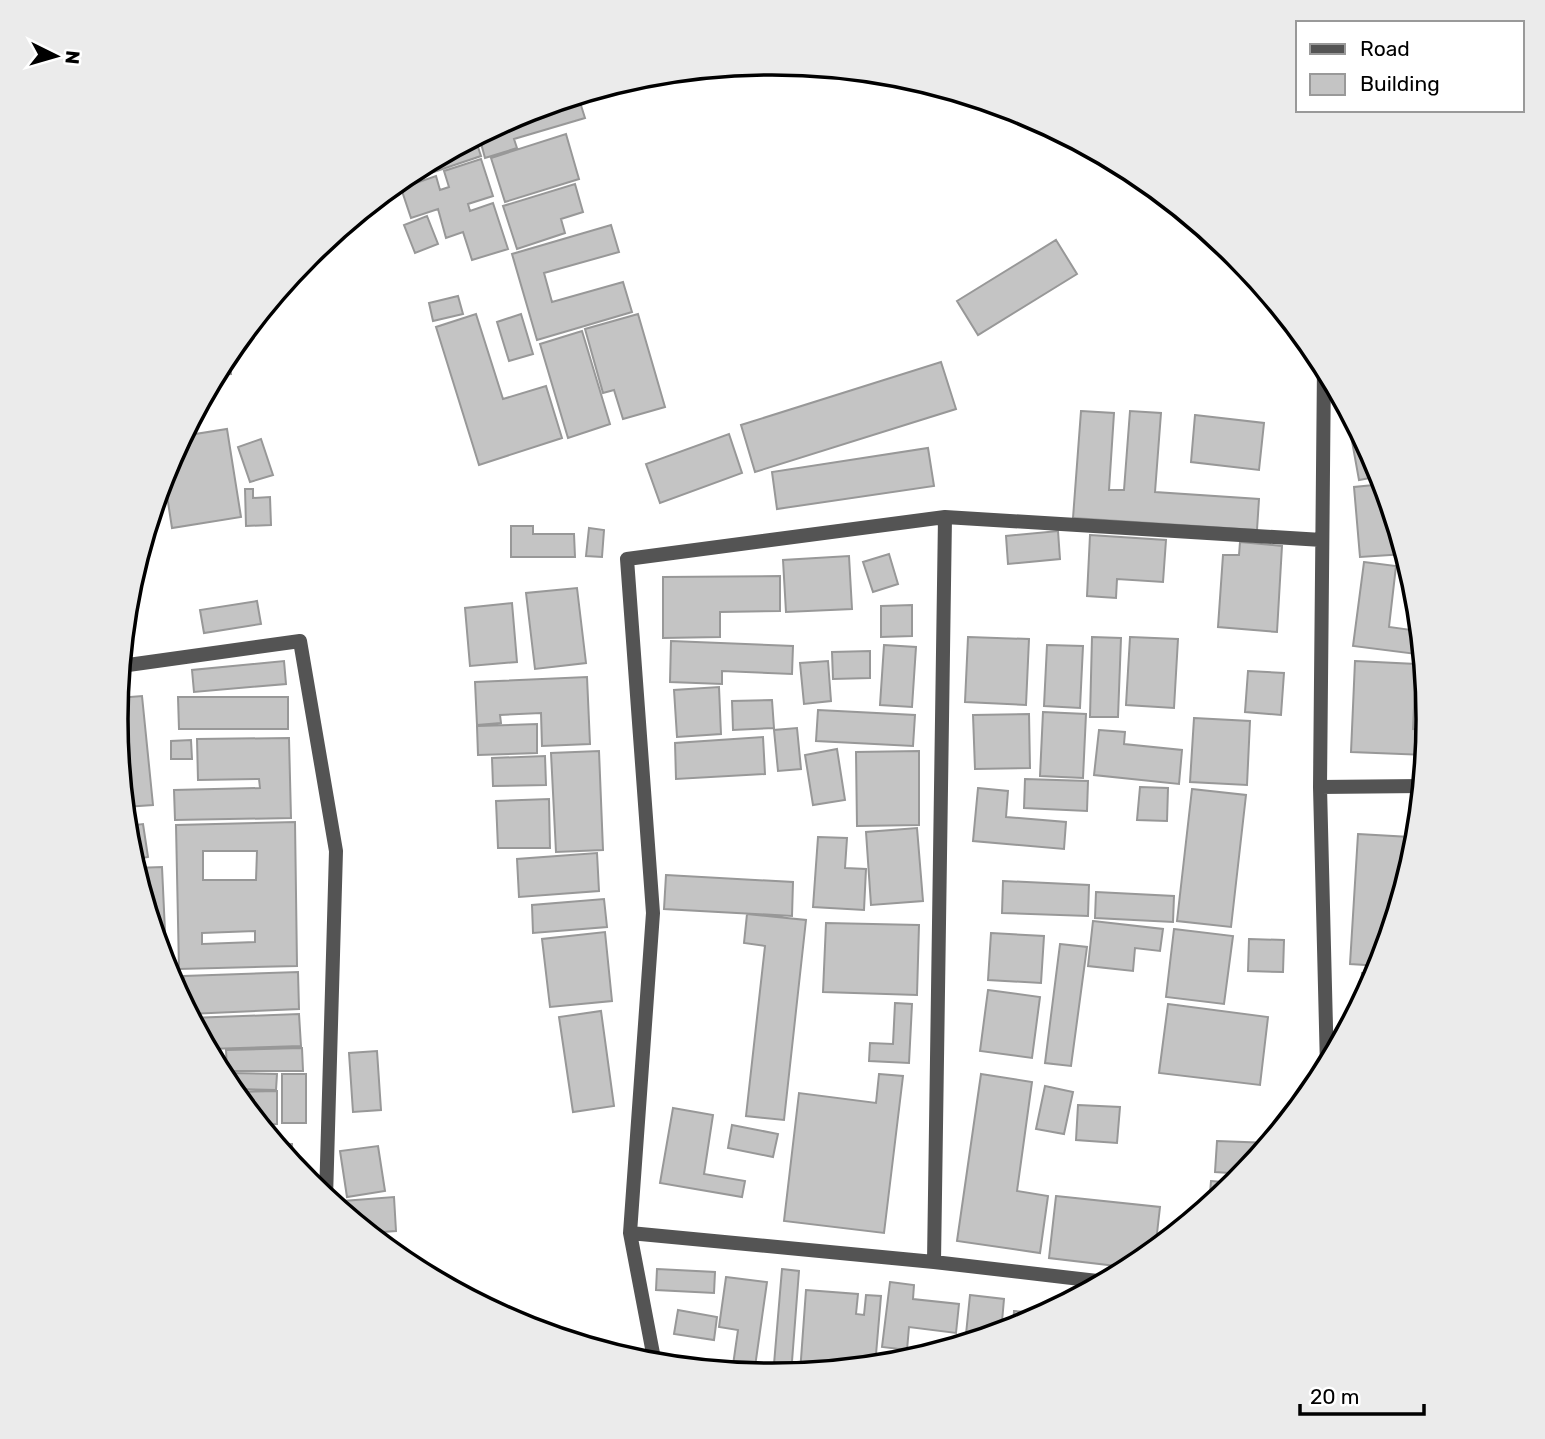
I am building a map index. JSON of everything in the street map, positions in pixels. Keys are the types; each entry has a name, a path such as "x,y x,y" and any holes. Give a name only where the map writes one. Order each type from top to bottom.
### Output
{"street":[{"path":"1324,387 1320,787 1327,1048"},
{"path":"652,1352 631,1233 653,913 627,559 945,517 1322,540"},
{"path":"934,1262 945,517"},
{"path":"131,665 300,641 336,851 326,1184"},
{"path":"1320,787 1413,786"},
{"path":"631,1233 934,1262 1089,1280"}],"building":[{"path":"581,104 585,118 514,139 517,148 485,158 482,145 526,124"},
{"path":"566,134 579,179 505,202 491,158"},
{"path":"478,147 481,156 435,172"},
{"path":"481,159 493,196 468,204 470,211 493,203 508,249 472,260 463,232 446,238 438,209 411,218 403,193 418,182 436,176 440,190 449,187 444,171"},
{"path":"575,184 583,212 561,219 565,233 517,249 503,206"},
{"path":"427,216 438,244 415,253 404,225"},
{"path":"611,225 619,252 544,273 552,302 623,282 632,312 537,340 512,254"},
{"path":"1056,240 1077,274 978,335 957,301"},
{"path":"458,296 463,314 433,321 429,303"},
{"path":"476,314 503,399 546,386 562,438 479,465 436,327"},
{"path":"521,314 533,354 509,361 497,322"},
{"path":"638,314 665,407 623,419 614,390 603,393 585,329"},
{"path":"582,331 610,424 568,438 540,344"},
{"path":"941,362 956,409 755,472 741,425"},
{"path":"1081,411 1114,413 1109,490 1124,490 1130,411 1161,413 1155,492 1259,499 1257,530 1073,518"},
{"path":"1195,415 1264,423 1259,470 1191,462"},
{"path":"227,429 241,517 172,528 167,498 196,434"},
{"path":"729,434 742,473 660,503 646,464"},
{"path":"1351,438 1370,478 1359,480"},
{"path":"261,439 273,475 250,482 238,447"},
{"path":"928,448 934,486 777,509 772,472"},
{"path":"1373,485 1395,555 1360,557 1354,487"},
{"path":"245,489 253,489 253,498 270,497 271,525 246,526"},
{"path":"511,526 533,526 533,534 574,534 575,557 511,557"},
{"path":"589,528 604,530 602,557 586,556"},
{"path":"1058,531 1060,559 1008,564 1006,536"},
{"path":"1090,535 1166,540 1163,582 1117,579 1116,598 1087,596"},
{"path":"1240,542 1282,546 1277,632 1218,627 1223,555 1239,555"},
{"path":"889,554 898,584 873,592 863,562"},
{"path":"849,556 852,609 786,612 783,560"},
{"path":"1364,562 1396,566 1389,627 1410,630 1413,654 1353,646"},
{"path":"780,576 780,611 720,612 720,637 663,638 663,577"},
{"path":"577,588 586,663 535,669 526,593"},
{"path":"257,601 261,624 204,633 200,610"},
{"path":"512,603 517,662 470,666 465,608"},
{"path":"912,605 912,636 881,637 881,606"},
{"path":"968,637 1029,639 1026,705 965,702"},
{"path":"1092,637 1121,638 1118,717 1090,717"},
{"path":"1130,637 1178,639 1174,708 1126,705"},
{"path":"671,641 793,646 792,674 722,671 722,684 670,682"},
{"path":"884,645 916,647 912,707 880,705"},
{"path":"1047,645 1083,646 1080,708 1044,706"},
{"path":"870,651 870,678 833,679 832,652"},
{"path":"284,661 286,684 194,692 192,670"},
{"path":"828,661 831,701 804,704 800,663"},
{"path":"1355,661 1414,664 1415,755 1351,752"},
{"path":"1248,671 1284,673 1281,715 1245,712"},
{"path":"587,677 590,744 542,746 541,713 500,715 501,723 477,725 475,682"},
{"path":"719,687 721,734 677,737 674,690"},
{"path":"142,696 153,805 134,806 130,762 129,697"},
{"path":"178,697 288,697 288,729 179,729"},
{"path":"772,700 774,728 733,730 732,701"},
{"path":"818,710 915,715 913,746 816,741"},
{"path":"1043,712 1086,714 1083,778 1040,776"},
{"path":"1029,714 1030,768 975,769 973,715"},
{"path":"1194,718 1250,721 1247,785 1190,782"},
{"path":"537,724 537,753 478,755 477,726"},
{"path":"797,728 801,769 778,771 774,730"},
{"path":"1099,730 1125,732 1124,744 1182,750 1179,784 1094,775"},
{"path":"763,737 765,774 676,779 675,743"},
{"path":"289,738 291,818 175,820 174,790 260,788 259,779 198,780 197,739"},
{"path":"191,740 192,759 171,759 171,741"},
{"path":"837,749 845,800 813,805 805,755"},
{"path":"599,751 603,850 556,852 551,753"},
{"path":"919,751 919,825 857,826 856,752"},
{"path":"545,756 546,785 493,786 492,758"},
{"path":"1025,779 1088,781 1087,811 1024,808"},
{"path":"1140,787 1168,788 1167,821 1137,820"},
{"path":"978,788 1008,791 1006,817 1066,822 1064,849 973,841"},
{"path":"1192,789 1246,795 1231,927 1177,921"},
{"path":"549,799 550,848 498,848 496,801"},
{"path":"295,822 297,966 179,969 176,825","holes":["203,851 257,851 256,880 203,880","255,931 255,942 202,944 202,933"]},
{"path":"143,824 148,857 144,858 138,825"},
{"path":"917,828 923,901 871,905 866,832"},
{"path":"1358,834 1405,837 1395,886 1368,965 1350,964"},
{"path":"818,837 847,838 845,868 866,869 864,910 813,907"},
{"path":"597,853 599,891 519,897 517,859"},
{"path":"162,867 165,935 150,886 146,868"},
{"path":"666,875 793,882 792,916 664,909"},
{"path":"1003,881 1089,885 1088,916 1002,913"},
{"path":"1096,892 1174,896 1173,922 1095,918"},
{"path":"604,899 607,927 533,933 532,905"},
{"path":"747,914 806,920 784,1120 746,1116 765,946 744,943"},
{"path":"1093,921 1163,929 1160,951 1135,948 1133,971 1088,966"},
{"path":"826,923 919,925 917,995 823,992"},
{"path":"1174,929 1233,936 1224,1004 1166,997"},
{"path":"605,932 612,1001 550,1007 542,939"},
{"path":"991,933 1044,936 1041,983 988,980"},
{"path":"1249,939 1284,940 1283,972 1248,971"},
{"path":"1060,944 1087,947 1071,1066 1045,1063"},
{"path":"298,972 299,1009 200,1014 184,976"},
{"path":"988,990 1040,997 1032,1058 980,1051"},
{"path":"895,1003 912,1004 909,1063 869,1061 870,1043 893,1044"},
{"path":"1168,1004 1268,1017 1260,1085 1159,1073"},
{"path":"601,1011 614,1106 573,1112 559,1017"},
{"path":"299,1014 301,1046 219,1049 202,1018"},
{"path":"302,1048 303,1071 233,1071 226,1060 226,1050"},
{"path":"377,1051 381,1110 353,1112 349,1053"},
{"path":"235,1073 277,1074 276,1090 245,1089"},
{"path":"282,1074 306,1074 306,1123 282,1123"},
{"path":"879,1074 903,1076 884,1233 784,1221 799,1093 876,1103"},
{"path":"981,1074 1032,1082 1017,1191 1048,1196 1040,1253 957,1241"},
{"path":"1045,1086 1073,1092 1064,1134 1036,1129"},
{"path":"277,1091 277,1124 271,1124 247,1092"},
{"path":"1078,1105 1120,1107 1117,1143 1076,1140"},
{"path":"673,1108 713,1115 704,1174 745,1181 742,1197 660,1183"},
{"path":"732,1125 778,1134 773,1157 728,1148"},
{"path":"1217,1141 1258,1143 1230,1173 1215,1172"},
{"path":"378,1146 385,1191 347,1197 340,1151"},
{"path":"1211,1181 1221,1182 1210,1192"},
{"path":"1056,1196 1160,1207 1157,1237 1113,1266 1049,1258"},
{"path":"394,1197 396,1231 382,1232 345,1201"},
{"path":"657,1269 715,1272 714,1293 656,1290"},
{"path":"782,1269 799,1271 792,1363 774,1364"},
{"path":"726,1277 767,1282 756,1363 733,1362 738,1330 719,1327"},
{"path":"890,1282 914,1285 913,1299 959,1304 956,1333 909,1327 907,1349 882,1347"},
{"path":"806,1290 858,1294 856,1314 864,1315 866,1295 881,1296 876,1355 801,1363"},
{"path":"970,1295 1004,1299 1002,1322 966,1334"},
{"path":"678,1310 717,1317 714,1340 674,1334"},
{"path":"1014,1311 1026,1312 1019,1315 1014,1317"}]}
